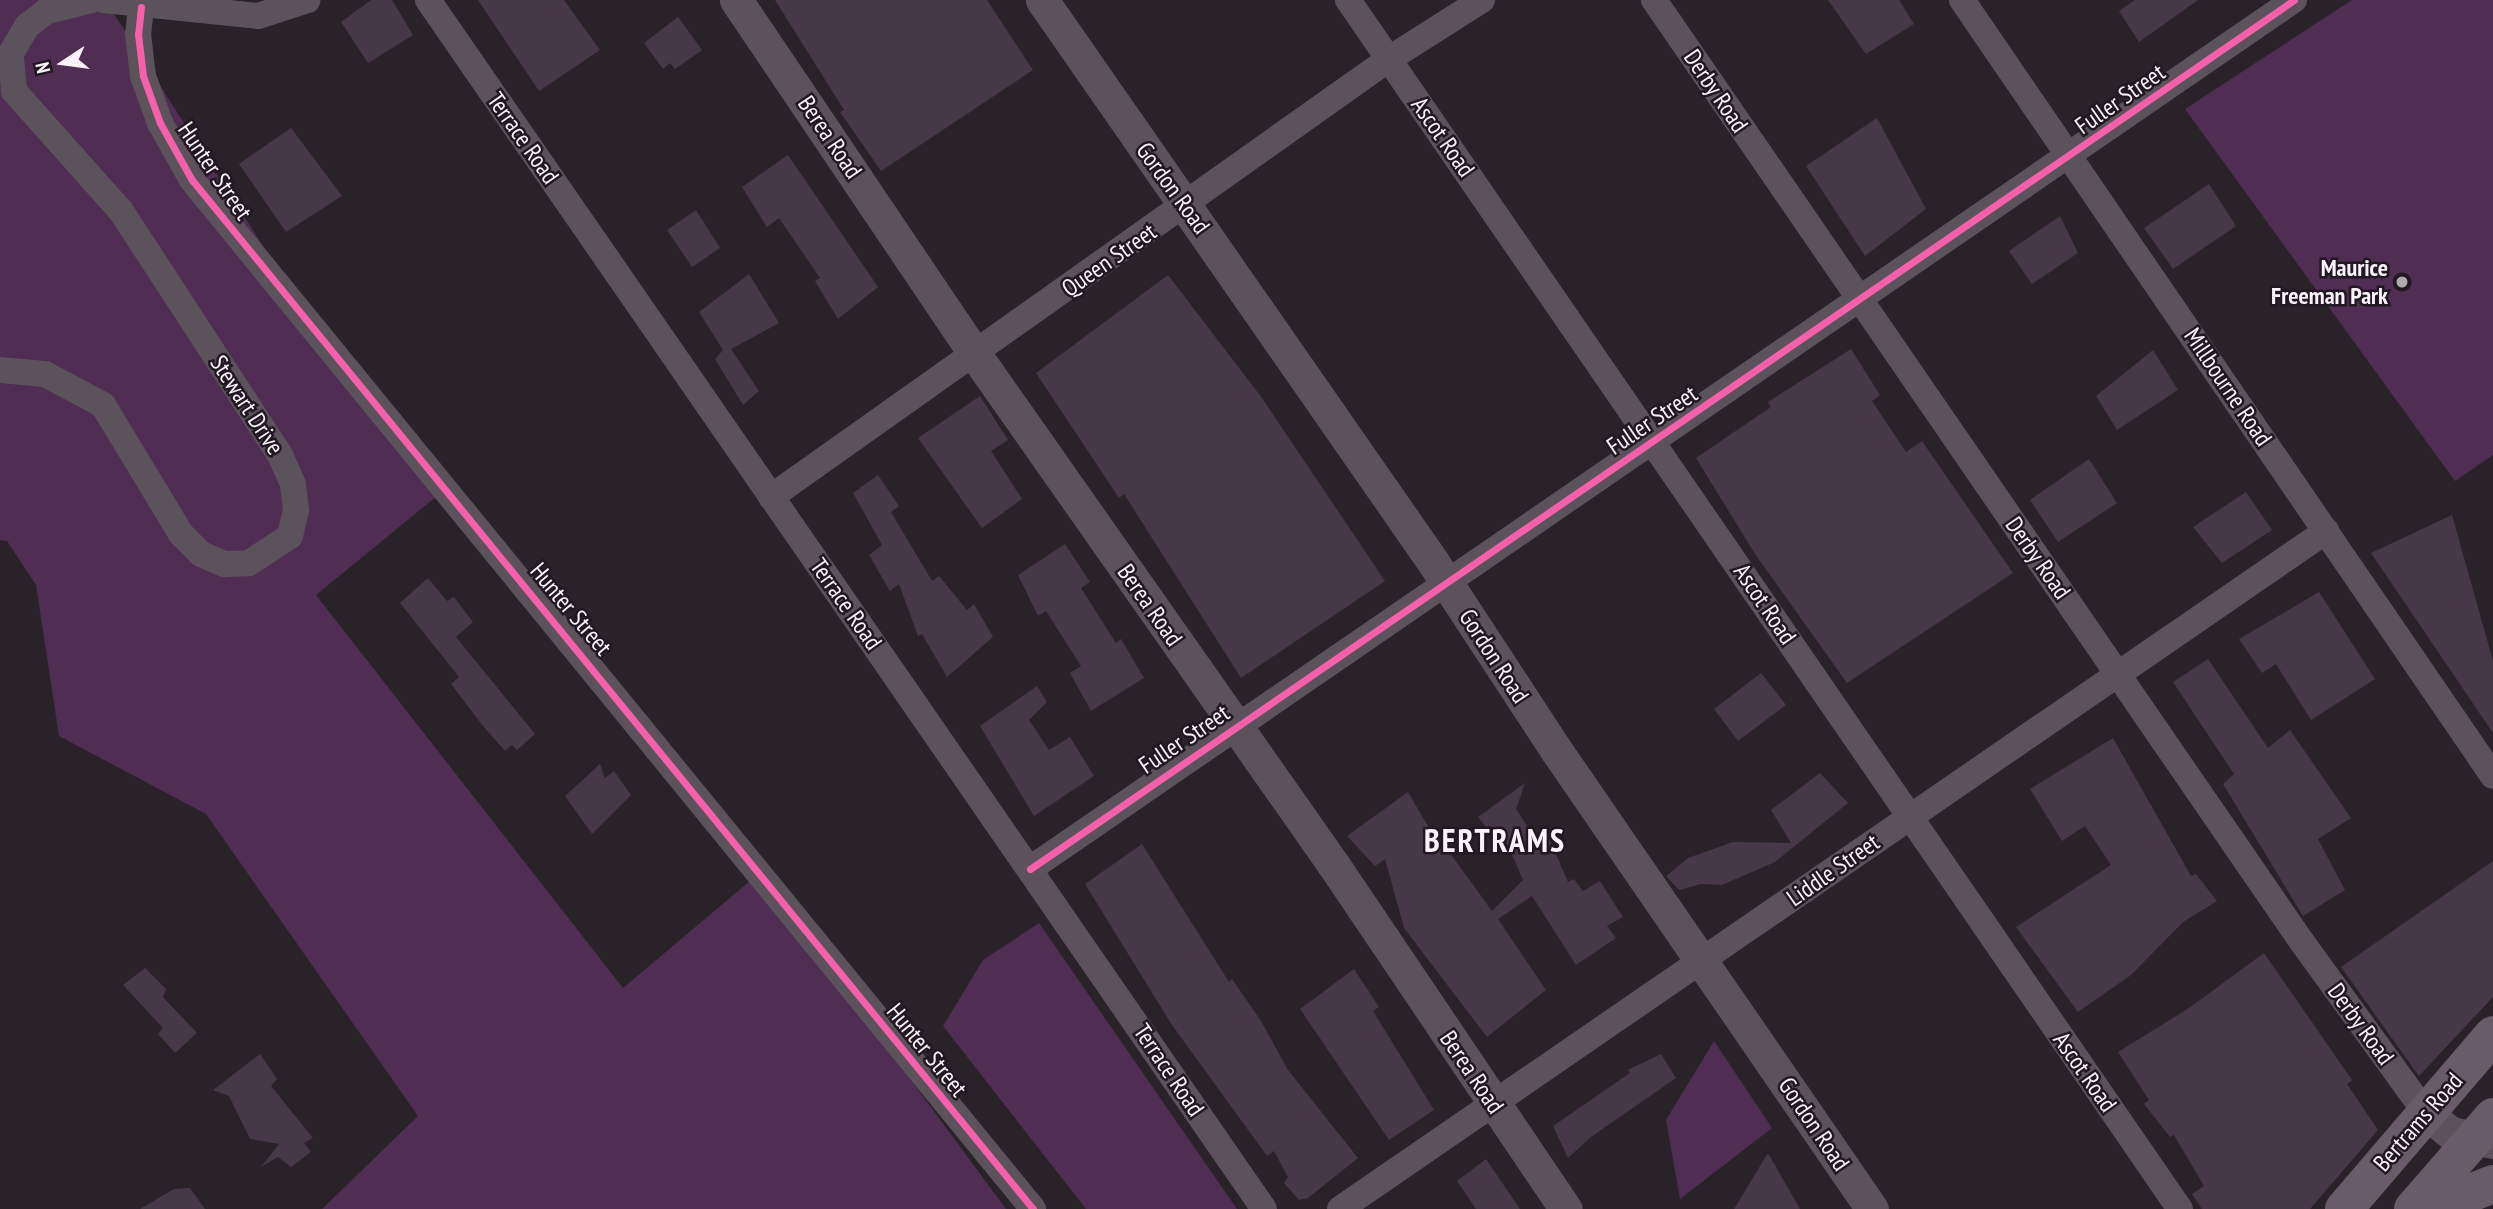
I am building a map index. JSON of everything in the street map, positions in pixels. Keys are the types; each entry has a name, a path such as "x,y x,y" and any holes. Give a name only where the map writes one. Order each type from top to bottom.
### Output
{"main road":[{"name":"Bertrams Road","path":"2344,1209 2493,1035"},
{"path":"2413,1209 2487,1133"},
{"path":"2430,1209 2493,1184"}],"street":[{"name":"Stewart Drive","path":"0,370 45,374 103,405 181,534 201,554 225,564 249,563 271,553 290,536 296,510 293,484 280,455 120,210 13,90 11,53 27,26 47,10 92,0"},
{"path":"104,0 141,7 258,16 308,0"},
{"name":"Terrace Road","path":"428,0 1264,1209"},
{"name":"Berea Road","path":"736,0 974,353 1333,864 1566,1209"},
{"name":"Gordon Road","path":"1042,0 1446,583 1872,1209"},
{"name":"Ascot Road","path":"1348,0 2180,1209"},
{"name":"Queen Street","path":"771,497 1187,206 1389,59 1482,0"},
{"name":"Derby Road","path":"1654,0 2302,942 2426,1113"},
{"name":"Millbourne Road","path":"1962,0 2493,776"},
{"name":"Fuller Street","path":"1031,869 2071,156 2294,0"},
{"name":"Hunter Street","path":"141,7 138,34 143,76 160,122 192,180 1033,1209"},
{"name":"Liddle Street","path":"1340,1209 1704,961 2116,672 2326,531"},
{"path":"2426,1113 2451,1133 2487,1133"}],"shaded area":[{"path":"0,0 105,0 353,386 448,487 316,595 623,988 750,881 857,1007 1006,1209 322,1209 418,1116 206,814 59,736 36,585 7,541 0,540"},
{"name":"Maurice Freeman Park","path":"2352,0 2493,0 2493,455 2455,481 2185,109"},
{"path":"1039,923 1237,1209 1086,1209 943,1026 983,960"},
{"path":"1714,1041 1772,1128 1680,1199 1666,1120"}],"building":[{"path":"371,0 392,0 413,35 368,63 341,22"},
{"path":"478,0 564,0 600,50 539,91"},
{"path":"775,0 987,0 1033,70 881,171 840,112 844,110"},
{"path":"1828,0 1899,0 1914,24 1866,54"},
{"path":"2135,0 2198,0 2139,42 2119,11"},
{"path":"678,17 702,50 675,69 670,63 663,69 644,43"},
{"path":"1877,118 1926,209 1865,256 1806,166"},
{"path":"291,128 342,196 286,232 239,164"},
{"path":"788,155 878,287 838,319 815,281 820,278 779,218 767,227 742,187"},
{"path":"2209,184 2236,226 2173,269 2144,228"},
{"path":"696,210 720,248 692,267 667,230"},
{"path":"2060,216 2078,253 2032,284 2009,251"},
{"path":"749,274 779,323 731,349 759,391 743,405 715,359 723,350 699,312"},
{"path":"1168,275 1262,398 1385,581 1241,678 1124,494 1119,498 1036,373"},
{"path":"1851,349 1880,395 1872,401 1906,452 1922,441 2013,573 1847,683 1755,554 1696,458 1771,407 1768,402"},
{"path":"2153,350 2178,390 2117,430 2096,396"},
{"path":"980,396 1008,440 991,451 1022,499 982,528 918,438"},
{"path":"2089,459 2117,503 2058,542 2030,500"},
{"path":"878,475 899,506 891,512 932,581 939,576 967,610 974,604 993,637 947,677 922,634 918,636 899,584 890,591 869,555 882,545 853,493"},
{"path":"2246,492 2272,530 2222,563 2193,527"},
{"path":"2452,515 2493,661 2493,733 2371,553"},
{"path":"1065,544 1090,582 1081,588 1116,643 1121,639 1144,678 1091,711 1070,673 1081,666 1046,611 1038,616 1018,575"},
{"path":"428,578 447,601 454,597 473,622 456,637 535,734 517,750 512,745 505,751 483,726 451,684 459,677 400,603"},
{"path":"2319,592 2375,679 2311,720 2276,664 2262,673 2239,639"},
{"path":"2208,659 2268,748 2290,730 2351,818 2318,839 2345,890 2303,916 2223,784 2234,774 2173,682"},
{"path":"1761,673 1786,705 1738,741 1714,709"},
{"path":"1037,686 1047,702 1029,720 1049,750 1070,737 1094,776 1034,816 980,726"},
{"path":"2113,738 2191,876 2196,874 2217,901 2183,922 2131,975 2078,1012 2016,927 2111,865 2085,826 2062,841 2030,789"},
{"path":"600,764 605,778 614,771 631,795 592,834 565,796"},
{"path":"1820,773 1848,803 1775,862 1722,885 1701,884 1679,890 1666,876 1688,858 1733,842 1791,843 1771,810"},
{"path":"1525,783 1516,809 1538,843 1548,836 1568,882 1574,879 1583,891 1600,881 1623,917 1607,926 1616,938 1576,965 1532,896 1498,919 1546,990 1487,1037 1404,928 1385,859 1375,866 1347,836 1408,792 1436,840 1439,838 1492,911 1523,880 1506,841 1500,845 1478,817"},
{"path":"1142,844 1229,982 1232,979 1261,1021 1288,1070 1358,1158 1308,1198 1299,1200 1284,1183 1288,1177 1274,1151 1267,1156 1172,1025 1085,884"},
{"path":"2493,861 2493,997 2419,1076 2341,967"},
{"path":"2264,953 2352,1080 2347,1084 2378,1130 2310,1209 2202,1209 2192,1194 2204,1186 2174,1135 2170,1137 2144,1104 2149,1100 2118,1052 2189,1008"},
{"path":"145,968 166,989 163,997 197,1033 175,1053 158,1034 163,1028 123,985"},
{"path":"1354,969 1379,1007 1373,1011 1434,1110 1389,1140 1300,1009"},
{"path":"260,1054 277,1079 271,1086 313,1138 304,1143 311,1152 291,1167 278,1157 261,1167 279,1144 250,1139 229,1096 213,1090"},
{"path":"1661,1054 1676,1078 1591,1137 1568,1158 1553,1126 1630,1073 1628,1070"},
{"path":"1768,1153 1800,1209 1734,1209"},
{"path":"1486,1159 1520,1209 1476,1209 1457,1181"},
{"path":"190,1188 205,1209 140,1209 174,1189"}],"cycle path":[{"path":"1030,869 2294,0"},
{"path":"141,7 138,34 143,76 160,123 192,180 1033,1209"}],"place":[{"name":"Maurice Freeman Park","path":"2402,282"}],"district":[{"name":"BERTRAMS","path":"1495,840"}]}
